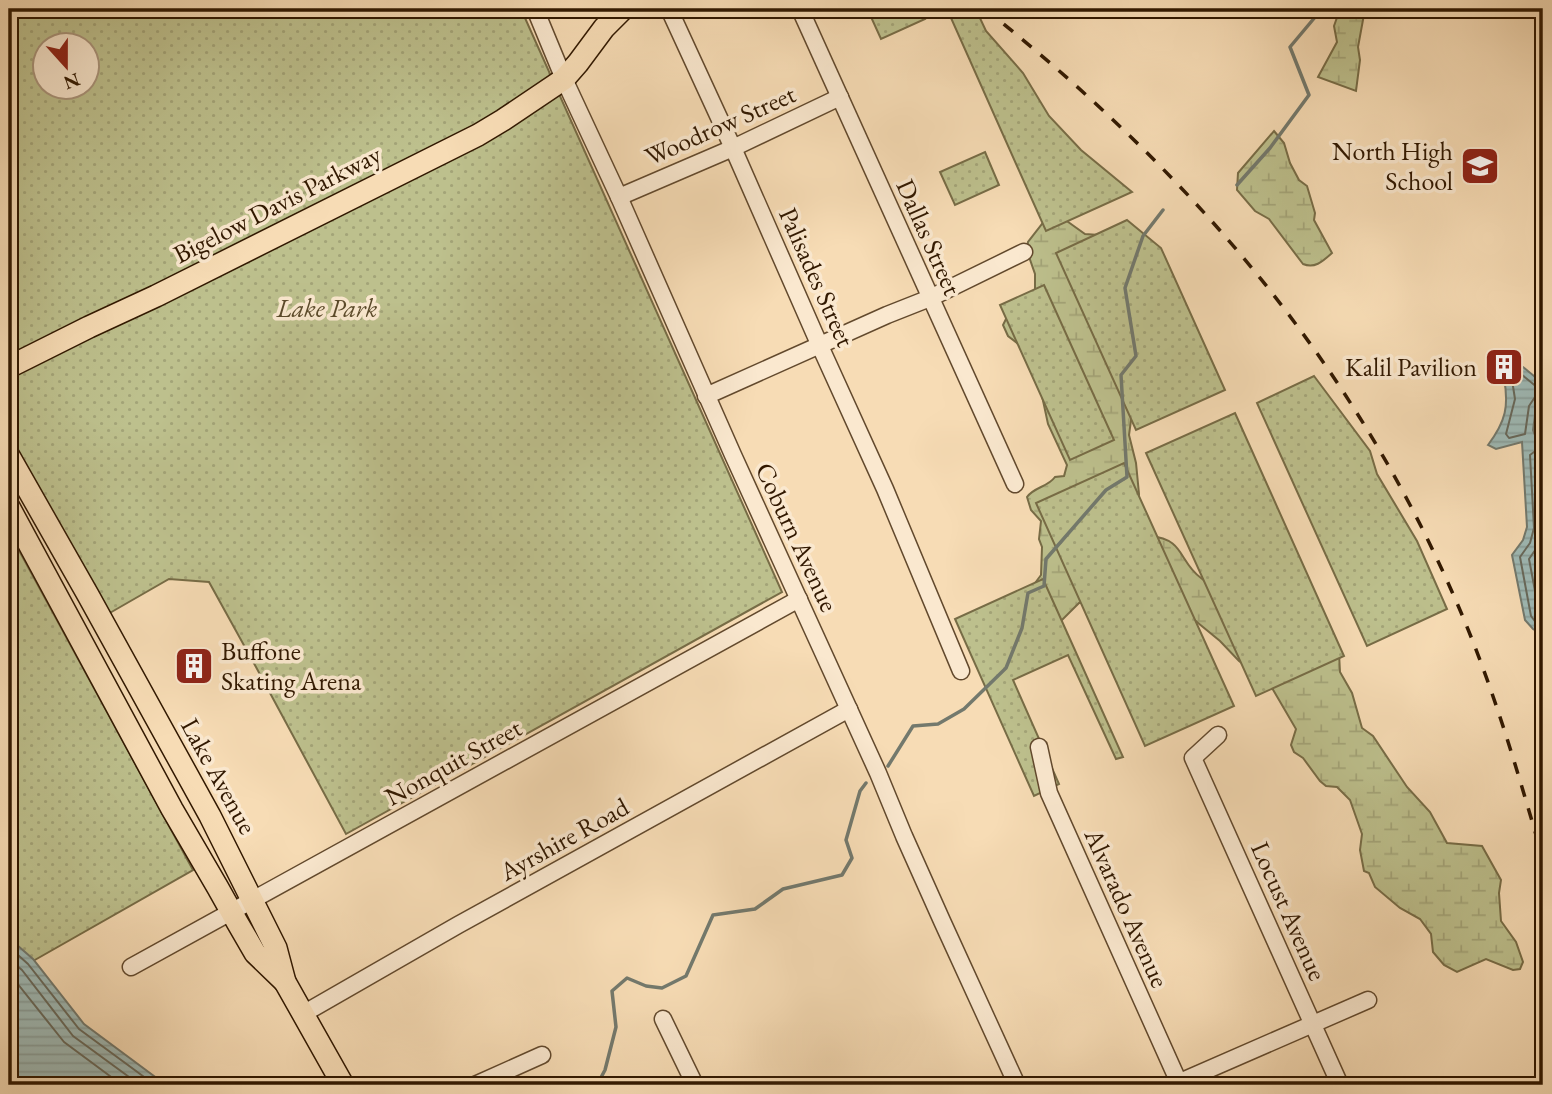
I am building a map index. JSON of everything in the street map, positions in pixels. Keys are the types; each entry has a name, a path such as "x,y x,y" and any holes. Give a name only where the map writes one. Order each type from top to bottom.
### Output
{"main road":[{"name":"Bigelow Davis Parkway","path":"9,367 478,135 564,79 604,28 623,9"},
{"name":"Lake Avenue","path":"9,456 210,816 276,948 285,982 343,1085"},
{"name":"Lake Avenue","path":"9,508 172,809 255,953 285,982"}],"street":[{"name":"Coburn Avenue","path":"535,9 706,396 1017,1085"},
{"name":"Palisades Street","path":"669,9 885,489 961,671"},
{"name":"Dallas Street","path":"800,9 1015,484"},
{"name":"Woodrow Street","path":"619,197 733,148 840,97"},
{"path":"706,396 930,298 1024,252"},
{"name":"Nonquit Street","path":"131,967 799,599"},
{"name":"Ayrshire Road","path":"303,1014 458,925 849,709"},
{"name":"Locust Avenue","path":"1218,735 1193,758 1340,1085"},
{"name":"Alvarado Avenue","path":"1039,747 1049,793 1177,1084"},
{"path":"1177,1084 1368,1000"},
{"path":"663,1019 695,1085"},
{"path":"475,1085 542,1055"}],"green space":[{"name":"Lake Park","path":"9,9 521,9 782,592 346,834 209,582 169,579 108,614 9,435"},
{"path":"888,9 920,9 925,19 881,39 871,17"},
{"path":"947,9 963,9 979,16 986,31 1023,73 1049,116 1081,150 1132,192 1046,231"},
{"path":"1340,9 1365,9 1358,47 1360,60 1356,91 1318,77 1337,42 1334,26"},
{"path":"1274,131 1284,143 1299,180 1307,186 1315,213 1314,220 1332,253 1315,265 1303,264 1269,219 1255,211 1237,190 1238,173"},
{"path":"985,152 999,185 955,205 940,172"},
{"path":"1064,219 1085,234 1113,236 1132,413 1129,435 1136,463 1138,503 1150,536 1170,541 1205,581 1339,653 1340,672 1352,693 1362,728 1373,736 1407,787 1430,812 1447,843 1482,846 1501,880 1501,921 1516,942 1523,962 1520,969 1513,970 1486,959 1457,972 1444,965 1433,952 1431,934 1420,919 1400,908 1375,887 1369,873 1364,871 1360,850 1362,834 1350,800 1337,787 1326,786 1320,781 1303,758 1294,752 1291,745 1296,729 1268,681 1239,661 1220,641 1170,600 1099,599 1079,603 1057,625 1024,598 1041,575 1042,547 1039,539 1041,521 1031,510 1027,497 1055,477 1064,476 1067,465 1048,424 1038,377 1021,346 1008,336 1003,325 1008,315 1035,296 1035,274 1027,251 1028,242 1042,224"},
{"path":"1127,220 1161,248 1225,390 1136,430 1056,253"},
{"path":"1044,285 1114,440 1070,460 1000,305"},
{"path":"1314,376 1370,451 1377,474 1417,541 1447,609 1367,646 1257,403"},
{"path":"1235,413 1344,656 1256,696 1146,453"},
{"path":"1124,463 1234,706 1145,746 1036,503"},
{"path":"9,532 193,870 26,965 9,934"},
{"path":"1043,579 1123,757 1116,759 1068,655 1013,680 1059,784 1034,796 955,619"}],"water":[{"path":"1523,367 1540,381 1543,391 1536,408 1533,430 1543,455 1543,635 1525,620 1512,555 1523,540 1527,527 1522,442 1496,449 1488,445 1505,413 1504,378 1511,368"},
{"path":"9,938 33,959 84,1024 166,1085 9,1085"}],"waterway":[{"path":"1237,185 1270,148 1309,95 1290,47 1316,16 1317,9"},
{"path":"888,766 913,726 938,724 964,709 1006,668 1022,628 1028,593 1044,586 1046,559 1106,490 1127,477 1121,375 1136,356 1125,288 1143,236 1163,210"},
{"path":"597,1085 605,1070 616,1027 612,991 627,978 646,986 662,988 686,976 713,915 755,909 783,889 842,875 852,858 846,840 860,791 866,783"}],"railway":[{"path":"985,9 1129,135 1194,202 1255,272 1312,346 1364,424 1411,507 1467,626 1502,725 1543,859"}],"place":[{"name":"North High School","path":"1480,166"},
{"name":"Kalil Pavilion","path":"1504,367"},
{"name":"Buffone Skating Arena","path":"194,666"}]}
